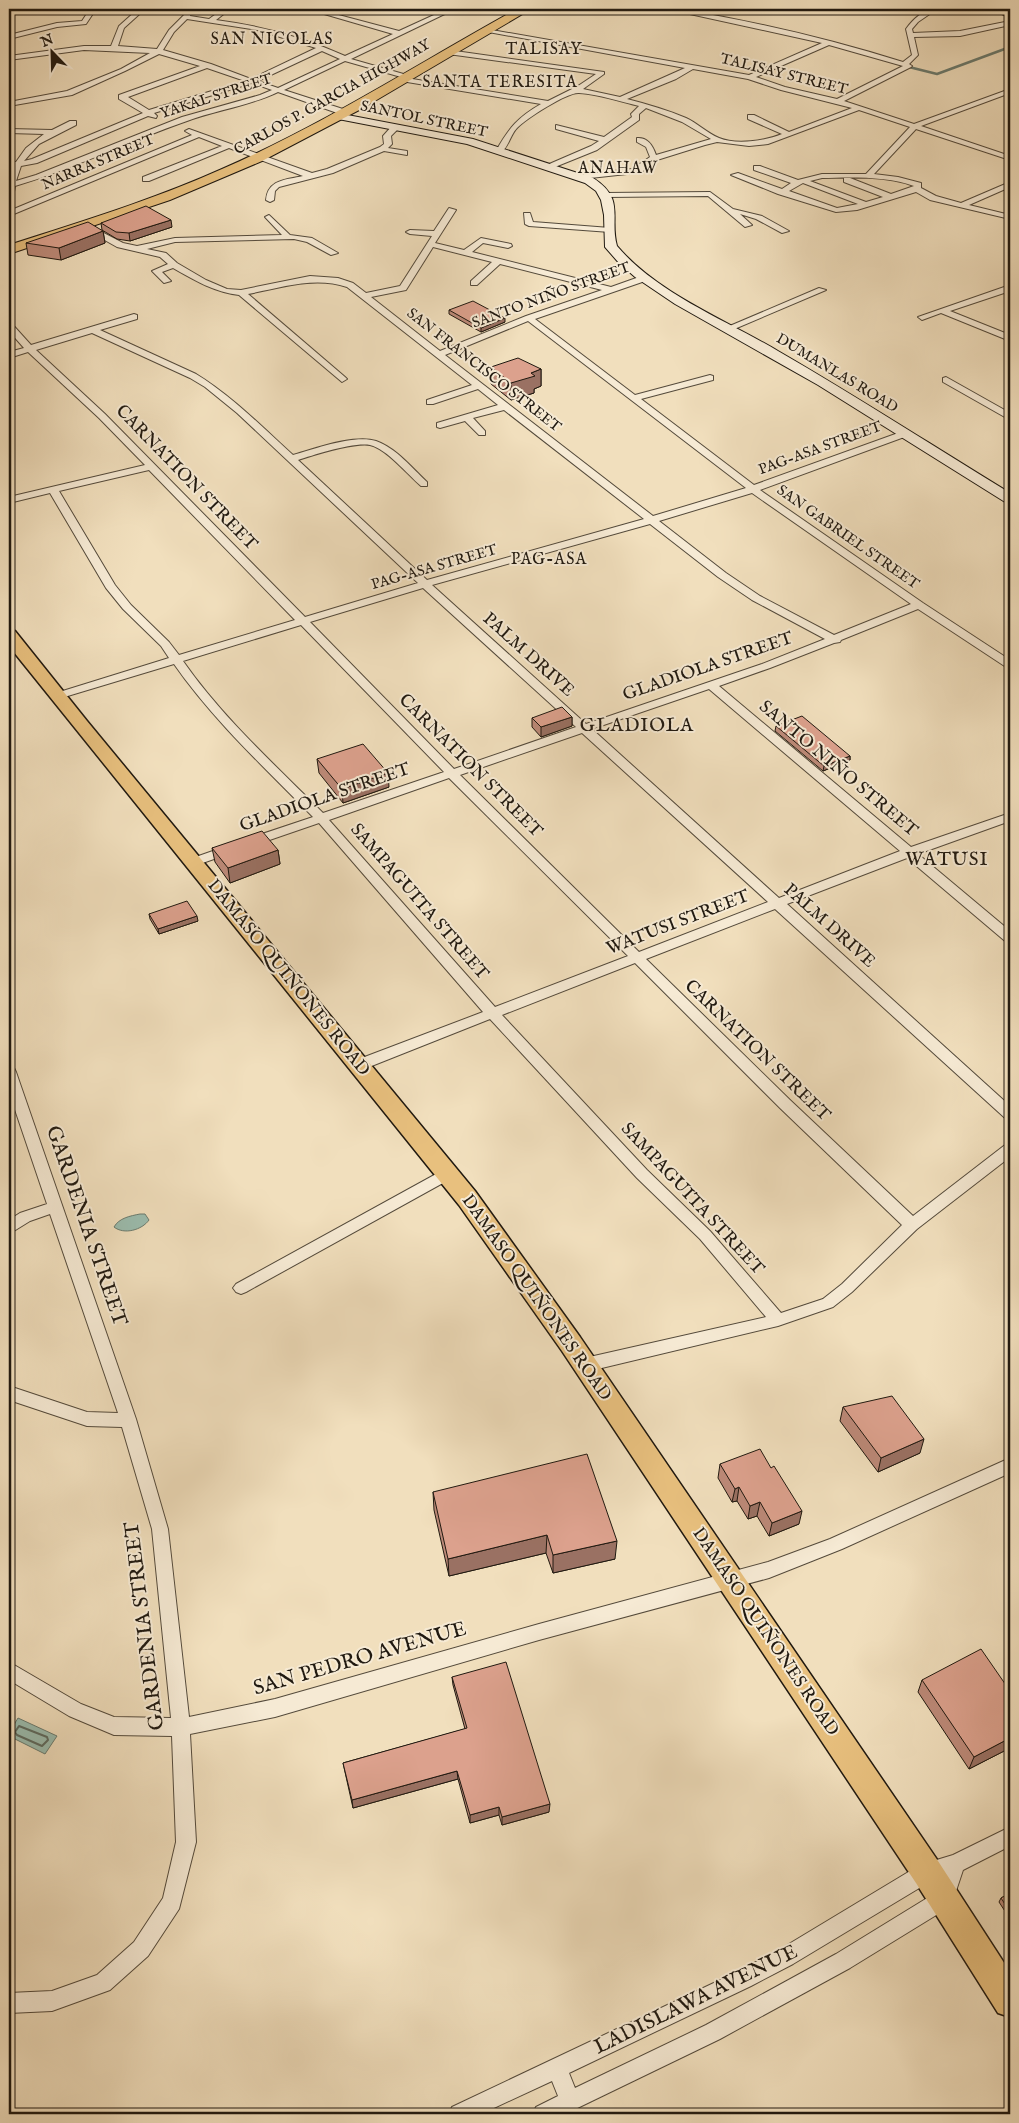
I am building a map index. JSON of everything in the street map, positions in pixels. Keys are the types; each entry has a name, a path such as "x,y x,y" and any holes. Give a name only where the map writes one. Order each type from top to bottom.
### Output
{"highway":[{"name":"CARLOS P. GARCIA HIGHWAY","path":"9,250 155,201 258,158 340,114 525,9"},
{"name":"CARLOS P. GARCIA HIGHWAY","path":"9,244 65,231"},
{"name":"CARLOS P. GARCIA HIGHWAY","path":"9,255 34,247 65,231"}],"main road":[{"name":"SANTOL STREET","path":"340,114 395,128 450,137 550,167 581,177 595,184 606,195"},
{"path":"606,195 610,209 609,242 614,252 645,278"},
{"name":"DUMANLAS ROAD","path":"645,278 1008,495"},
{"name":"DAMASO QUIÑONES ROAD","path":"9,635 467,1198 585,1365 927,1872 1010,2001"}],"street":[{"path":"9,37 57,25 84,23 93,9"},
{"path":"114,48 121,27 142,9"},
{"path":"211,20 227,9"},
{"path":"310,9 397,34"},
{"name":"YAKAL STREET","path":"10,181 30,180 171,124 263,97 452,9"},
{"path":"670,9 729,16 907,65"},
{"path":"838,101 907,65 915,54 909,35 910,27 934,9"},
{"path":"995,9 1009,15"},
{"path":"9,104 69,93 90,85 159,51 171,31 187,15 258,28 322,48 343,59 403,78 548,103"},
{"path":"909,35 946,36 968,33 1010,22"},
{"name":"TALISAY STREET","path":"486,30 750,77 782,88 838,101 1010,158"},
{"path":"750,77 829,42"},
{"path":"9,58 75,49 114,48 159,51 209,65 340,114"},
{"path":"13,164 34,161 148,113 252,81 322,48"},
{"path":"448,52 600,72"},
{"path":"615,60 622,54"},
{"path":"209,65 122,97 171,124 258,158 309,175"},
{"path":"500,152 516,125 548,103 577,90 600,76 602,73 600,72 607,66"},
{"path":"620,100 638,90 678,76 690,67"},
{"path":"82,82 101,90"},
{"path":"577,90 644,106 691,122 717,140"},
{"path":"866,177 915,126 1010,91"},
{"path":"550,167 594,148 636,118 635,114 644,106"},
{"path":"581,177 633,171 640,169 654,158 717,140 758,144 768,142 859,108"},
{"path":"751,118 788,134"},
{"path":"9,197 13,164 51,132 73,123"},
{"path":"559,127 605,140"},
{"path":"270,200 271,190 276,185 330,171 383,149 388,144 387,136 395,128"},
{"path":"9,131 51,132"},
{"name":"NARRA STREET","path":"9,214 198,134"},
{"path":"640,140 649,146 654,158"},
{"path":"146,179 226,146"},
{"path":"383,149 404,153"},
{"path":"757,168 865,204"},
{"path":"736,175 836,210 917,189 933,198 1010,217"},
{"path":"781,192 801,182 820,176 866,177 911,182 918,185 917,189"},
{"path":"834,176 890,197"},
{"path":"962,205 1010,184"},
{"path":"606,195 706,193 715,196 748,225"},
{"path":"366,296 404,288 452,210"},
{"path":"731,210 745,211 785,231"},
{"path":"526,215 529,224 610,230"},
{"path":"269,217 288,237"},
{"name":"SAN FRANCISCO STREET","path":"83,225 114,243 162,255 174,265 225,291 242,293 298,280 322,279 344,282 366,296 739,588 836,640"},
{"path":"410,232 436,234"},
{"path":"140,248 175,240 288,237 309,240 334,253"},
{"path":"466,253 481,240 508,246"},
{"path":"430,244 610,289"},
{"path":"474,283 498,261"},
{"path":"167,281 156,271 174,265"},
{"name":"SANTO NIÑO STREET","path":"440,354 529,318 645,278"},
{"path":"922,317 1010,288"},
{"path":"729,328 822,290"},
{"path":"242,293 342,379"},
{"path":"943,311 1010,338"},
{"path":"9,355 134,317"},
{"name":"SAN GABRIEL STREET","path":"529,318 753,489 919,605 1010,664"},
{"name":"CARNATION STREET","path":"9,326 30,349 96,410 150,468 452,774 912,1225"},
{"name":"PALM DRIVE","path":"93,330 180,369 208,385 240,411 425,584 1010,1114"},
{"path":"634,398 710,378"},
{"path":"946,380 1010,418"},
{"path":"430,402 480,385"},
{"path":"440,425 506,406"},
{"path":"466,418 482,433"},
{"name":"PAG-ASA STREET","path":"57,696 425,584 753,489 904,434"},
{"path":"290,459 358,443 373,442 424,484"},
{"path":"9,500 150,468"},
{"name":"SAMPAGUITA STREET","path":"54,491 114,592 165,644 194,684 246,743 320,817 493,1014 642,1174 705,1235 778,1320"},
{"name":"GLADIOLA STREET","path":"194,862 320,817 711,685 836,640 919,605"},
{"name":"SANTO NIÑO STREET","path":"711,685 1010,938"},
{"name":"WATUSI STREET","path":"359,1066 910,852 1010,817"},
{"name":"GARDENIA STREET","path":"9,1072 128,1419 160,1529 181,1726 186,1842 172,1902 141,1949 103,1983 52,2000 9,2003"},
{"path":"585,1365 778,1320 814,1309 838,1296 912,1225 1010,1149"},
{"path":"241,1288 447,1174"},
{"path":"9,1228 25,1217 54,1207"},
{"path":"9,1393 87,1419 99,1421 128,1419"},
{"name":"SAN PEDRO AVENUE","path":"9,1670 75,1710 114,1726 181,1726 275,1708 539,1632 769,1570 836,1544 1010,1465"},
{"path":"927,1872 956,1864 1010,1836"},
{"path":"944,1899 956,1864"},
{"name":"LADISLAWA AVENUE","path":"458,2114 697,2002 786,1958 927,1872"},
{"name":"LADISLAWA AVENUE","path":"542,2114 758,2009 843,1961 944,1899"},
{"path":"556,2068 570,2101"}],"water":[{"path":"145,1214 149,1220 137,1229 123,1231 114,1227 122,1219"},
{"path":"18,1718 57,1736 45,1754 9,1736"}],"building":[{"path":"146,206 171,220 129,233 116,232 101,223"},
{"path":"88,222 103,231 59,248 26,243"},
{"path":"473,301 505,318 481,328 449,310"},
{"path":"518,358 541,369 531,373 535,376 511,383 491,367"},
{"path":"562,707 572,717 541,727 532,718"},
{"path":"802,716 850,756 824,766 776,726"},
{"path":"363,744 388,773 342,789 317,759"},
{"path":"262,831 278,850 228,868 212,848"},
{"path":"187,901 197,916 158,929 149,914"},
{"path":"892,1396 924,1439 881,1458 843,1407"},
{"path":"760,1449 771,1468 774,1466 802,1511 772,1523 760,1502 750,1506 739,1487 735,1489 720,1464"},
{"path":"587,1454 617,1541 553,1555 547,1535 448,1559 433,1492"},
{"path":"981,1649 1010,1691 1010,1738 974,1757 922,1680"},
{"path":"506,1662 550,1804 502,1817 499,1807 470,1815 457,1771 352,1800 343,1763 467,1728 452,1677"},
{"path":"1010,1893 1010,1912 1001,1898"}],"waterway":[{"path":"909,67 937,74 1010,47"}],"district":[{"name":"SAN NICOLAS","path":"272,40"},
{"name":"TALISAY","path":"544,50"},
{"name":"SANTA TERESITA","path":"500,83"},
{"name":"ANAHAW","path":"618,169"},
{"name":"PAG-ASA","path":"549,560"},
{"name":"GLADIOLA","path":"637,726"},
{"name":"WATUSI","path":"947,860"}]}
